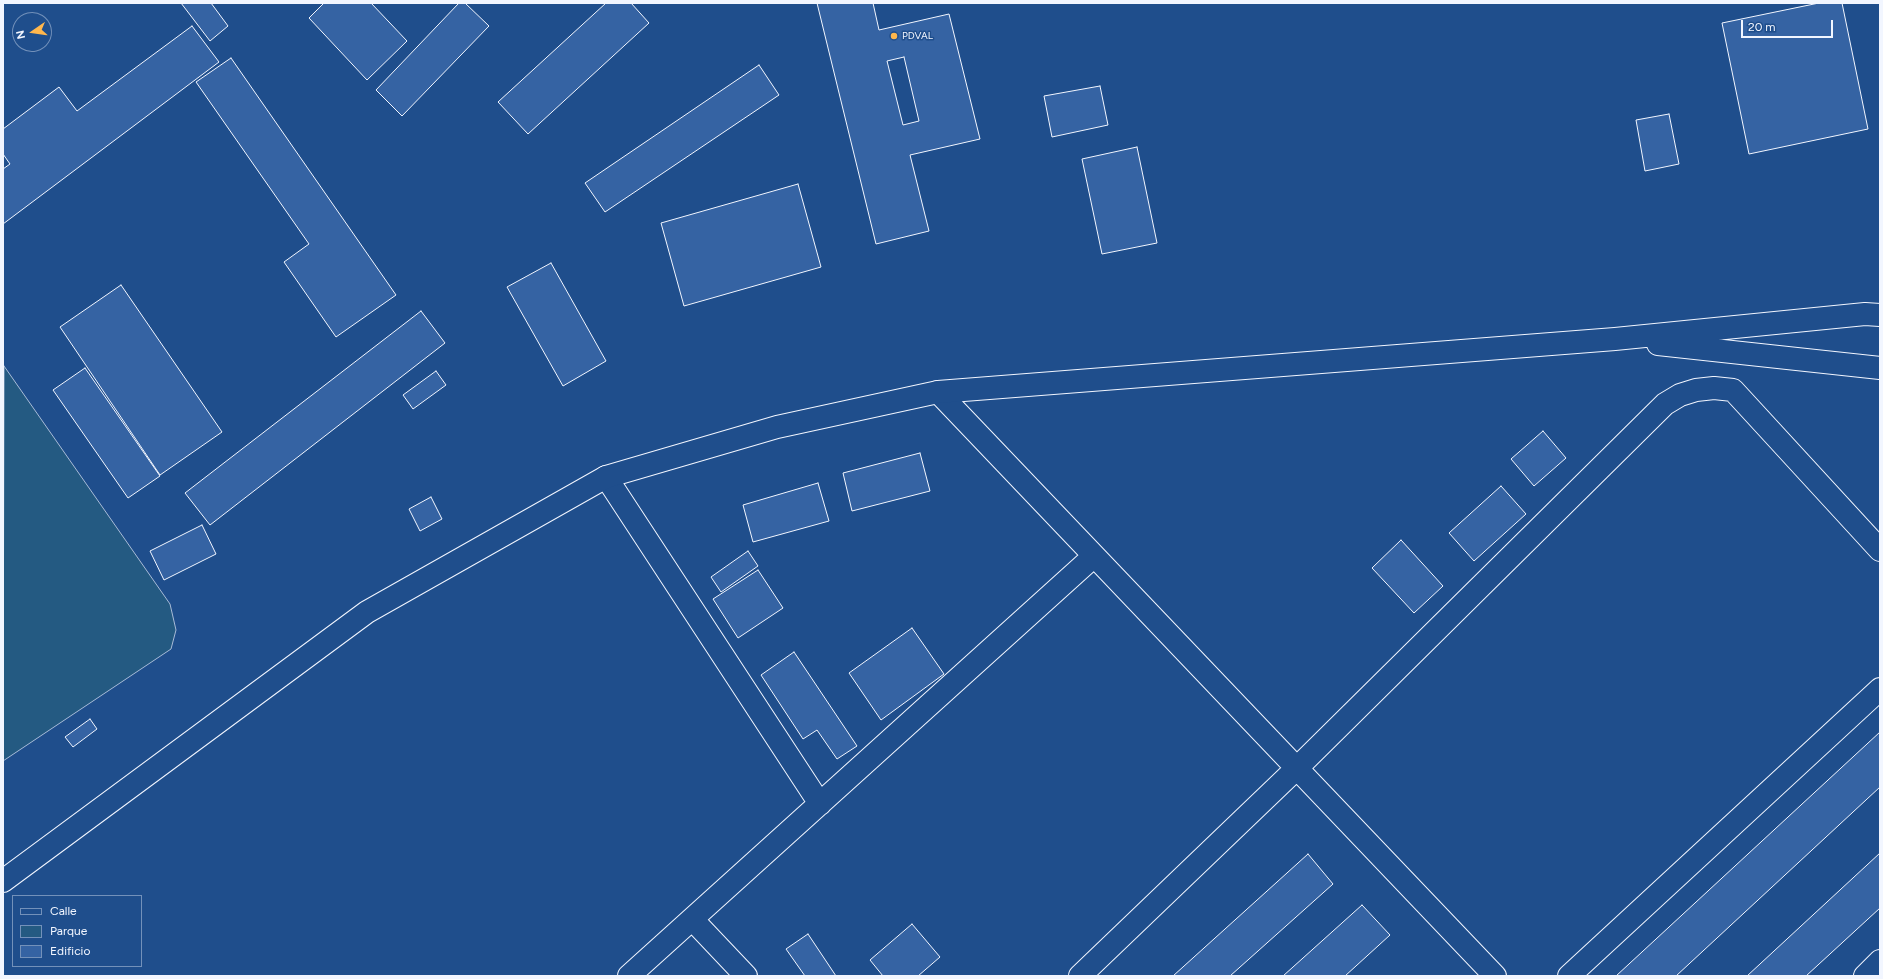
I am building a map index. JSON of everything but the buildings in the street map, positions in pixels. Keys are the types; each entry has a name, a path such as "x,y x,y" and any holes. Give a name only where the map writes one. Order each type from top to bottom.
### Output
{"main road":[{"path":"3,881 367,612 606,477 777,427 938,392 1615,339 1880,314"},
{"path":"1615,339 1880,368"},
{"path":"1080,976 1297,768 1665,404 1680,395 1696,390 1714,388 1733,390 1880,550"},
{"path":"938,392 1495,976"},
{"path":"606,477 820,804"},
{"path":"629,976 1094,556"},
{"path":"1569,976 1880,690"},
{"path":"692,919 746,976"},
{"path":"1865,976 1880,961"}],"green space":[{"path":"4,366 170,604 176,630 171,649 3,761"}],"place":[{"name":"PDVAL","path":"894,36"}]}
